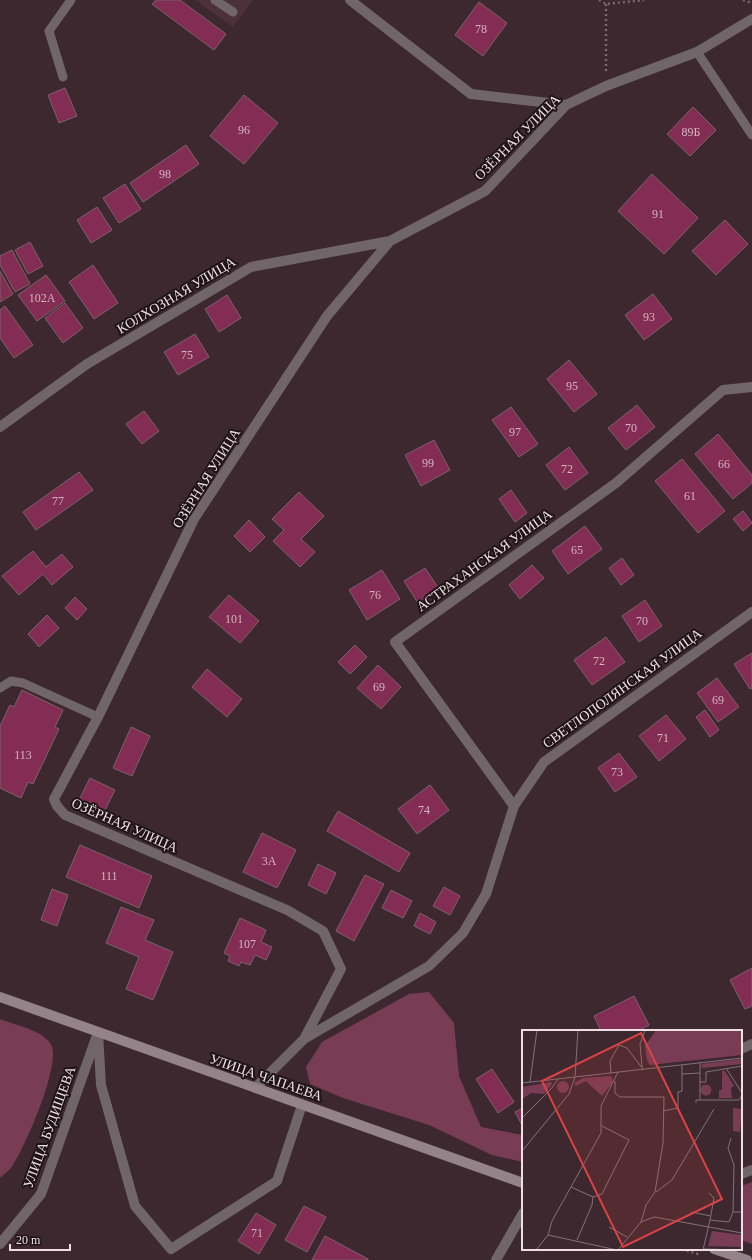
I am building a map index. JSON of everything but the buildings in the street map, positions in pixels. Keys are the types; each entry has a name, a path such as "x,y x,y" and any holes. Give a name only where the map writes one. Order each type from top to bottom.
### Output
{"main road":[{"name":"УЛИЦА ЧАПАЕВА","path":"0,997 522,1183"},
{"path":"717,1250 747,1260"}],"street":[{"path":"350,0 471,94 566,105"},
{"name":"ОЗЁРНАЯ УЛИЦА","path":"304,1039 341,969 323,931 287,910 75,821 65,815 57,806 54,799 98,717 194,519 327,316 390,241 485,191 566,105 606,86 697,52 752,19"},
{"name":"КОЛХОЗНАЯ УЛИЦА","path":"0,428 87,364 251,266 390,241"},
{"name":"АСТРАХАНСКАЯ УЛИЦА","path":"514,806 395,642 616,483 723,390 752,387"},
{"name":"СВЕТЛОПОЛЯНСКАЯ УЛИЦА","path":"255,1088 304,1039 429,966 462,933 486,894 514,806 544,762 752,612"},
{"path":"98,1033 102,1085 134,1206 171,1249 277,1181 302,1105"},
{"name":"УЛИЦА БУДИЩЕВА","path":"0,1244 41,1194 98,1033"},
{"path":"742,1049 752,1044"},
{"path":"742,1174 752,1170"},
{"path":"496,1260 522,1215"}],"lane":[{"path":"63,77 49,31 71,0"},
{"path":"216,0 233,12"},
{"path":"697,52 752,135"},
{"path":"0,688 11,681 23,683 98,717"}],"path":[{"path":"598,0 606,4 644,0"},
{"path":"743,0 752,3"},
{"path":"606,4 606,86"}],"shaded area":[{"path":"195,0 253,0 233,27"},
{"path":"429,992 454,1023 459,1076 481,1127 522,1135 522,1162 492,1155 429,1125 343,1098 310,1084 306,1067 322,1042 409,994"},
{"path":"0,1019 30,1029 44,1037 49,1041 52,1047 53,1058 46,1089 26,1141 13,1165 0,1178"},
{"path":"752,1182 752,1244 742,1240 742,1186"}]}
